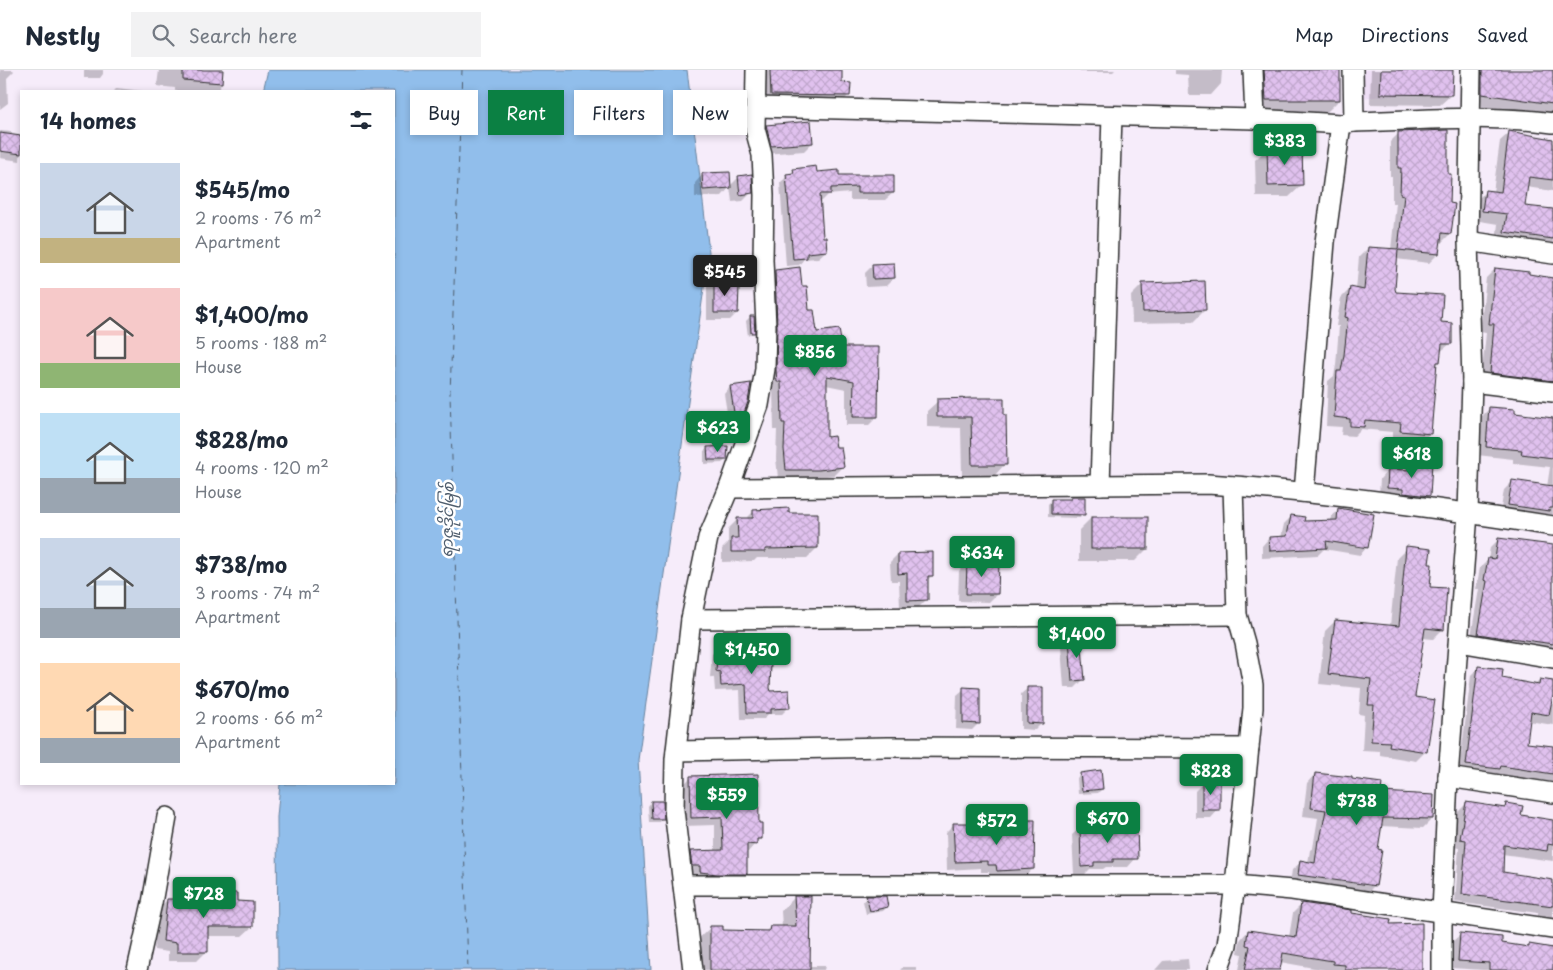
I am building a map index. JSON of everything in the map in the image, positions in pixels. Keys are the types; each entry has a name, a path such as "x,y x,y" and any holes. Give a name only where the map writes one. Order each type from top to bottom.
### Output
{"street":[{"path":"693,970 674,810 676,751 691,619 708,538 729,488 759,405 765,370 764,195 762,155 755,129 756,70"},
{"path":"1253,70 1255,119"},
{"path":"1304,492 1325,242 1347,123 1353,70"},
{"path":"1442,970 1442,913 1448,777 1468,513 1472,382 1468,241 1471,70"},
{"path":"756,107 1255,119 1347,123 1471,118 1520,119 1553,123"},
{"path":"1100,486 1112,116"},
{"path":"1468,241 1553,254"},
{"path":"1472,382 1553,392"},
{"path":"729,488 1208,484 1304,492 1553,526"},
{"path":"1218,970 1227,946 1253,708 1253,685 1245,643 1237,616 1233,486"},
{"path":"691,619 1237,616"},
{"path":"1459,642 1553,658"},
{"path":"676,751 888,747 1249,748"},
{"path":"1448,777 1553,793"},
{"path":"137,970 152,903 167,817"},
{"path":"683,885 1235,885 1292,890 1553,929"}],"shaded area":[{"path":"1356,70 1450,70 1450,93 1355,98"}],"water":[{"name":"ရာဇူဒိုင်မြစ်","path":"268,70 687,70 689,90 673,90 673,135 695,135 709,252 638,760 651,970 278,970 277,817 280,785 395,785 395,90 263,90"}],"building":[{"path":"183,70 223,70 222,83 183,80"},
{"path":"770,70 842,70 842,82 851,83 850,96 771,95"},
{"path":"1264,70 1340,70 1340,100 1266,100"},
{"path":"1381,70 1453,70 1452,95 1380,94"},
{"path":"1482,70 1553,70 1553,104 1482,94"},
{"path":"811,121 813,143 771,146 766,125"},
{"path":"1448,130 1448,174 1451,174 1450,203 1455,204 1451,234 1442,233 1439,254 1398,250 1395,289 1396,292 1443,295 1441,322 1452,323 1452,344 1442,344 1440,362 1437,362 1431,434 1400,431 1401,423 1365,420 1364,427 1350,426 1350,419 1334,417 1337,371 1341,371 1344,355 1348,318 1345,317 1350,287 1364,290 1368,247 1398,249 1404,195 1400,194 1401,168 1398,168 1398,132"},
{"path":"1509,131 1553,139 1553,180 1529,177 1525,206 1553,209 1553,239 1504,232 1507,214 1482,211 1485,190 1501,192"},
{"path":"0,133 20,136 20,154 0,151"},
{"path":"1302,146 1303,185 1268,186 1267,147"},
{"path":"816,166 817,172 839,170 839,175 894,175 894,193 857,193 857,187 831,188 831,194 820,194 823,237 826,237 827,251 807,253 807,258 793,259 786,174 794,173 793,169"},
{"path":"730,172 731,188 703,190 702,173"},
{"path":"752,174 753,193 740,195 738,176"},
{"path":"894,263 895,278 873,279 872,264"},
{"path":"800,267 802,286 807,286 809,310 814,310 817,332 839,329 842,347 879,347 878,417 853,417 854,381 827,376 827,437 834,436 836,447 841,447 844,467 819,470 786,470 784,449 785,423 782,423 781,382 777,382 776,370 775,270"},
{"path":"1495,268 1529,272 1529,274 1553,278 1553,381 1490,373 1494,324 1489,324"},
{"path":"714,277 727,277 727,287 739,287 738,313 714,313"},
{"path":"1205,281 1206,310 1143,312 1142,283"},
{"path":"750,316 754,316 755,333 751,333"},
{"path":"751,383 748,402 742,418 735,419 730,386"},
{"path":"1004,398 1007,465 972,465 971,417 937,417 937,399"},
{"path":"1489,407 1515,409 1515,413 1553,418 1553,458 1521,454 1522,450 1486,447"},
{"path":"728,446 727,460 708,460 707,447"},
{"path":"1411,461 1432,463 1430,496 1403,493 1403,489 1387,488 1388,469 1410,470"},
{"path":"1512,480 1553,486 1553,508 1550,508 1549,511 1508,505"},
{"path":"1071,497 1085,497 1085,515 1051,514 1051,499 1071,499"},
{"path":"789,508 789,513 818,513 818,548 765,549 765,552 731,552 731,538 738,538 737,518 753,518 753,510"},
{"path":"1338,508 1374,514 1368,548 1326,541 1327,548 1270,551 1269,537 1287,536 1291,515 1305,517 1304,521 1337,520"},
{"path":"1091,517 1148,517 1148,549 1091,549"},
{"path":"1498,538 1553,545 1553,644 1478,634 1487,581 1484,580 1488,558 1495,559"},
{"path":"1406,546 1431,549 1429,564 1432,564 1430,587 1447,588 1444,630 1425,628 1415,697 1435,700 1427,752 1389,746 1390,742 1371,741 1374,705 1368,705 1371,679 1328,674 1335,620 1399,626"},
{"path":"933,552 933,576 928,576 928,600 907,601 907,573 898,574 898,553"},
{"path":"967,561 999,562 998,594 966,594"},
{"path":"753,637 772,638 770,688 771,691 789,690 790,708 771,709 771,713 747,713 746,684 721,686 720,672 716,671 718,646 752,648"},
{"path":"1081,637 1085,680 1072,681 1069,638"},
{"path":"1478,666 1503,669 1502,678 1539,685 1540,679 1553,681 1553,695 1549,715 1531,712 1527,743 1553,746 1553,774 1501,766 1500,769 1466,765"},
{"path":"963,687 980,688 980,724 963,723"},
{"path":"1027,687 1043,687 1043,724 1027,723"},
{"path":"1101,770 1103,789 1082,791 1080,773"},
{"path":"1315,773 1352,777 1352,779 1382,783 1381,792 1434,795 1433,819 1383,818 1378,849 1382,850 1376,886 1298,875 1300,860 1315,863 1318,840 1320,840 1326,810 1311,808"},
{"path":"758,774 759,823 762,823 762,839 757,839 757,845 747,844 747,874 700,872 700,866 692,866 690,851 723,850 722,817 691,818 690,776"},
{"path":"1202,782 1220,782 1220,810 1202,810"},
{"path":"651,801 663,801 664,819 652,819"},
{"path":"1466,802 1505,808 1506,803 1523,806 1521,815 1553,820 1553,845 1548,844 1547,851 1504,845 1503,872 1553,880 1553,906 1462,894 1466,840 1460,839"},
{"path":"1019,820 1035,820 1034,869 997,871 996,865 988,865 988,861 955,862 953,823 971,823 971,830 1019,830"},
{"path":"1137,825 1138,859 1113,859 1113,862 1094,862 1094,866 1081,867 1080,826"},
{"path":"208,893 237,893 237,901 253,902 253,927 208,927 208,952 177,952 177,943 163,941 167,899 208,899"},
{"path":"794,896 811,896 810,970 710,970 710,926 723,926 723,930 769,931 770,926 796,926"},
{"path":"866,896 886,896 888,907 870,911"},
{"path":"1301,903 1352,910 1352,913 1391,919 1390,924 1422,923 1422,970 1345,970 1345,965 1333,964 1333,961 1283,953 1280,970 1245,970 1250,946 1246,945 1248,930 1296,937"},
{"path":"1460,933 1502,937 1502,943 1529,947 1529,944 1553,948 1553,970 1489,970 1489,963 1458,961"}],"ferry route":[{"path":"462,70 450,394 468,970"}]}
